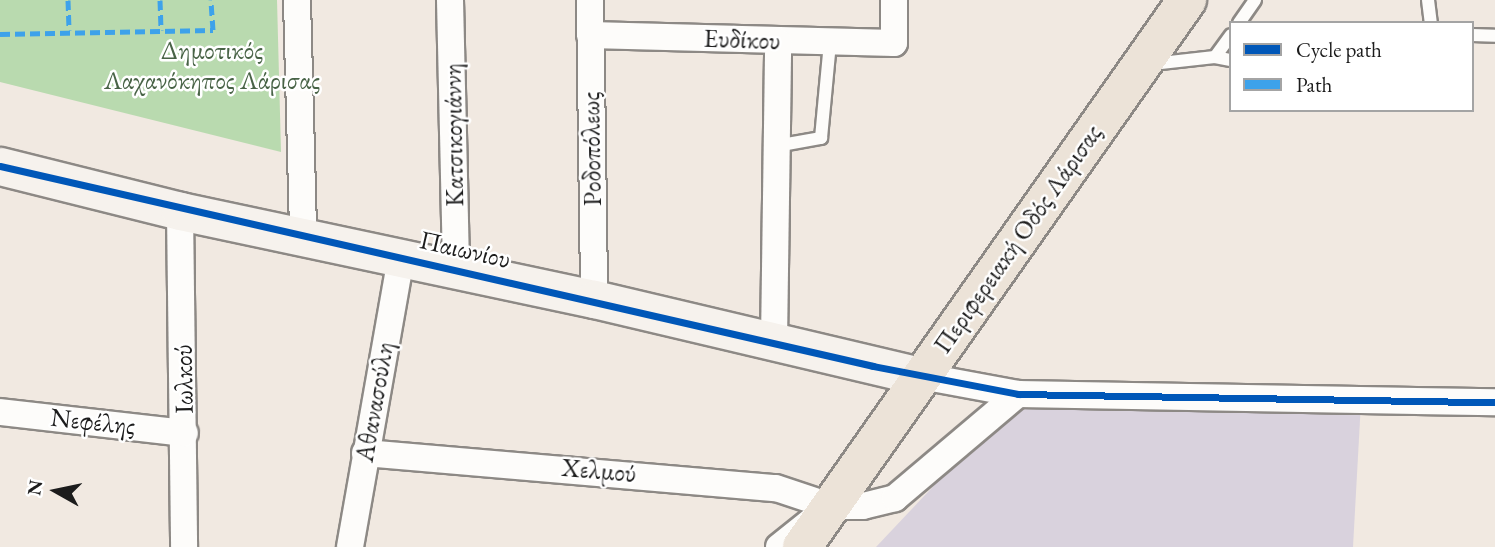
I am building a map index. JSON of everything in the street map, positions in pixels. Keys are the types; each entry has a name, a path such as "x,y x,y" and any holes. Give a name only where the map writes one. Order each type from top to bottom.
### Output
{"highway":[{"name":"Περιφερειακή Οδός Λάρισας","path":"802,547 1187,0"}],"street":[{"path":"297,0 303,237"},
{"name":"Κατσικογιάννη","path":"450,0 456,271"},
{"name":"Ροδοπόλεως","path":"590,0 594,299"},
{"name":"Ευδίκου","path":"590,35 894,43 894,0"},
{"path":"774,342 778,41"},
{"name":"Παιωνίου","path":"0,166 180,211 594,299 921,376"},
{"name":"Ιωλκού","path":"180,211 185,433 184,547"},
{"name":"Αθανασούλη","path":"350,547 401,257"},
{"path":"921,376 1018,394 1495,402"},
{"name":"Χελμού","path":"365,453 776,488 830,506 863,506 895,498 1018,394"},
{"name":"Νεφέλης","path":"0,412 185,433"},
{"path":"779,547 830,506"}],"lane":[{"path":"1240,21 1255,0"},
{"path":"1428,0 1432,21"},
{"path":"1474,35 1495,36"},
{"path":"1215,57 1229,38"},
{"path":"776,146 821,138 830,42"},
{"path":"1141,65 1215,57 1229,60"},
{"path":"819,547 830,506"}],"shaded area":[{"path":"1361,402 1353,547 876,547 994,422 1020,404"}],"green space":[{"name":"Δημοτικός Λαχανόκηπος Λάρισας","path":"0,0 277,0 281,152 0,82"}],"marked path":[{"path":"68,0 69,30"},
{"path":"160,0 161,30"},
{"path":"0,34 213,30 211,0"}],"cycle path":[{"path":"0,166 873,366 1018,394 1495,402"}]}
